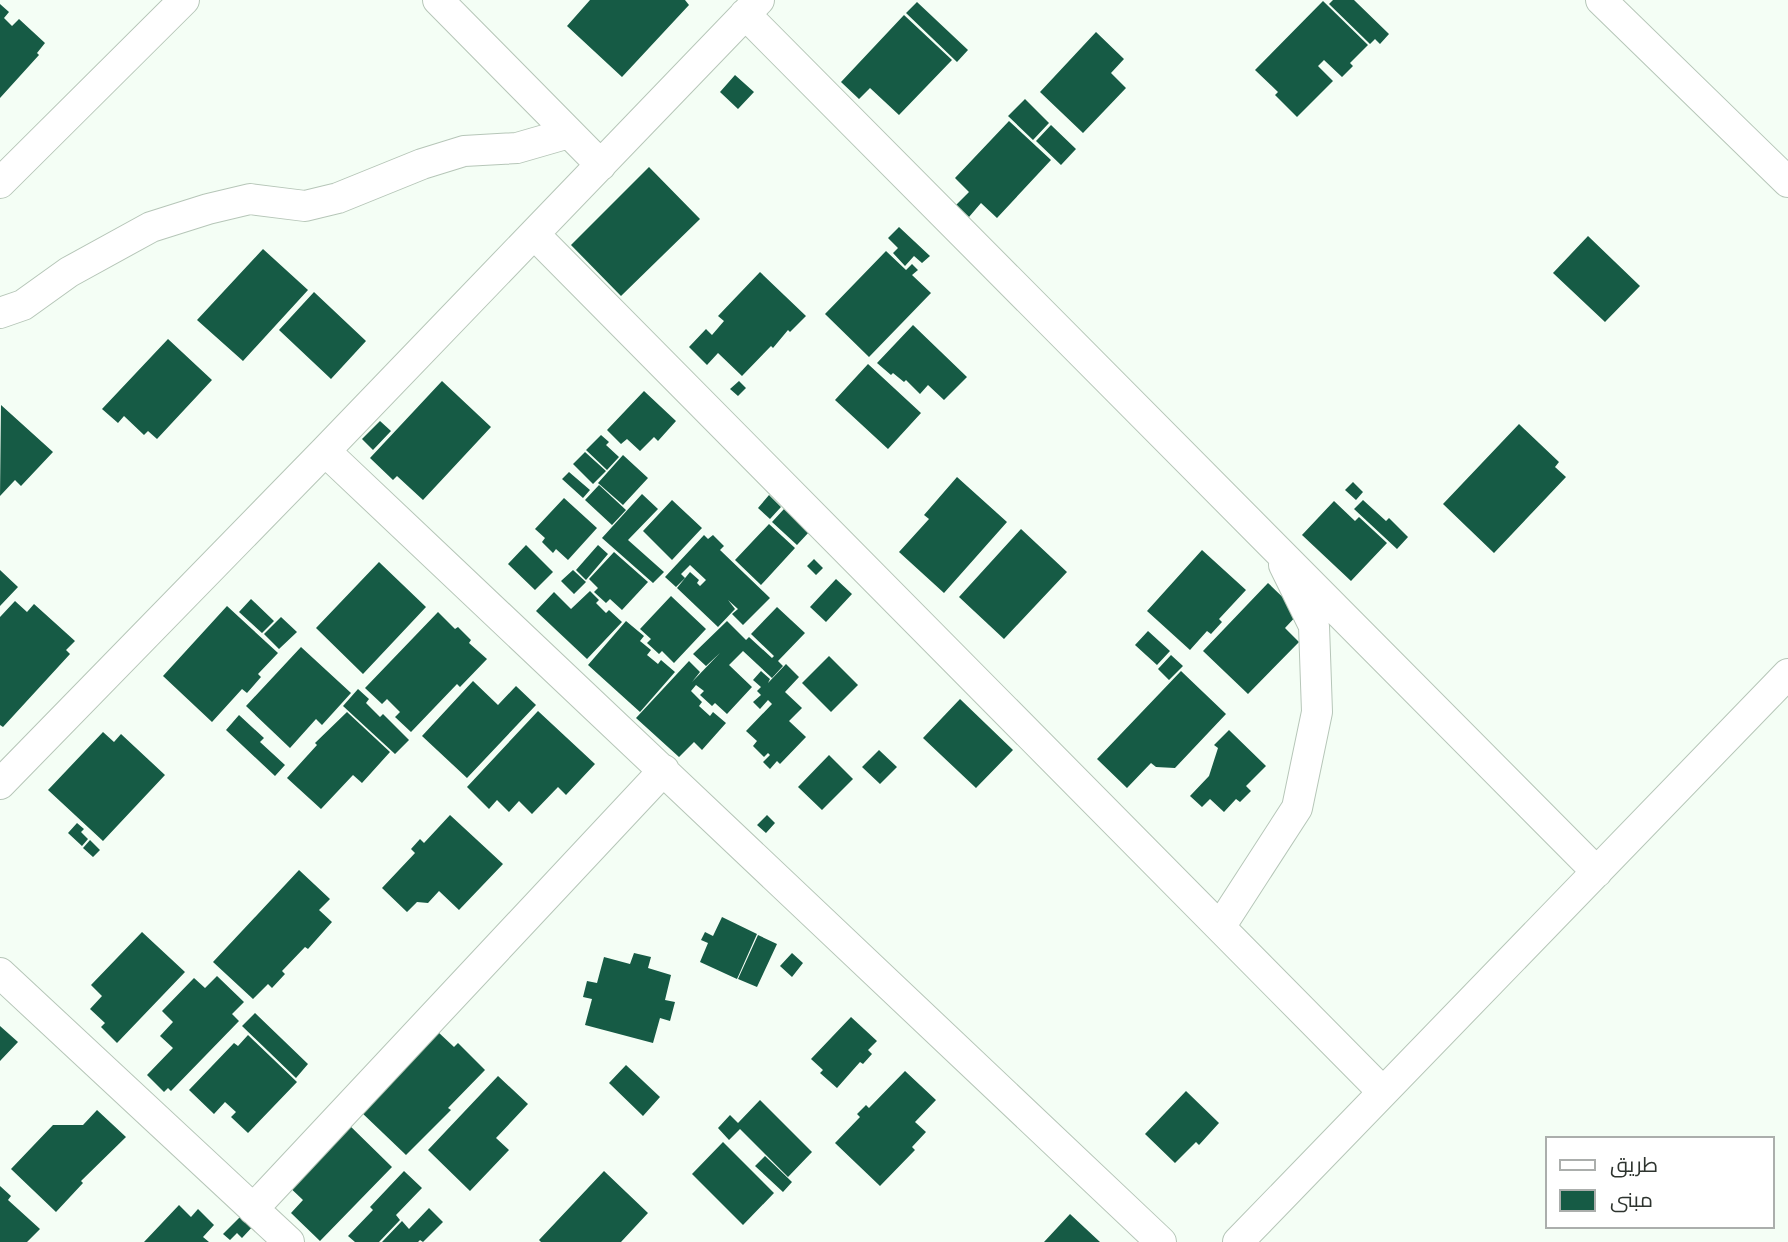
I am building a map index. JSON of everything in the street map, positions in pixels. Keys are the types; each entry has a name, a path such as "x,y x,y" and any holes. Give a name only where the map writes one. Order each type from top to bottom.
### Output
{"street":[{"path":"0,183 184,0"},
{"path":"438,0 601,165"},
{"path":"1601,0 1788,183"},
{"path":"2,779 325,451 752,7 1597,872"},
{"path":"0,313 23,305 69,272 151,227 250,199 305,206 338,198 422,164 464,151 517,148 569,133"},
{"path":"534,234 1382,1091"},
{"path":"325,451 1161,1242"},
{"path":"1220,927 1297,808 1317,712 1314,626 1273,543"},
{"path":"1238,1242 1788,674"},
{"path":"253,1209 663,770"},
{"path":"0,972 289,1242"}],"building":[{"path":"590,0 685,0 689,5 622,77 567,26"},
{"path":"1333,0 1354,0 1389,34 1380,44 1375,39 1370,44 1329,4"},
{"path":"1323,1 1368,45 1350,63 1353,66 1342,77 1324,60 1318,66 1333,81 1297,117 1275,95 1278,92 1255,70"},
{"path":"917,2 968,50 957,62 906,13"},
{"path":"0,4 9,12 4,18 12,26 19,19 45,43 37,53 39,55 0,98"},
{"path":"904,15 952,60 899,115 870,88 859,99 841,82"},
{"path":"1096,32 1124,59 1111,73 1126,88 1083,133 1040,92"},
{"path":"735,75 754,92 738,109 720,92"},
{"path":"1025,99 1049,123 1033,140 1008,116"},
{"path":"1009,121 1051,160 997,218 981,203 969,217 956,205 969,192 955,178"},
{"path":"1051,125 1076,149 1061,165 1036,141"},
{"path":"649,167 700,219 621,296 571,245"},
{"path":"899,227 930,256 922,263 914,256 905,266 893,253 898,248 888,238"},
{"path":"1588,236 1640,286 1605,322 1553,273"},
{"path":"263,249 308,290 243,361 197,320"},
{"path":"886,251 906,270 912,264 918,270 912,275 931,293 869,357 825,314"},
{"path":"760,272 806,316 742,376 718,353 707,365 689,347 706,329 712,335 724,321 718,316"},
{"path":"314,292 366,341 331,379 279,330"},
{"path":"913,325 967,377 944,400 928,385 920,394 906,380 904,382 893,373 891,375 877,363"},
{"path":"168,339 212,380 157,439 148,431 144,435 124,416 118,423 102,409"},
{"path":"868,364 921,413 888,449 835,400"},
{"path":"442,381 491,427 423,500 397,476 393,480 370,458"},
{"path":"739,381 746,388 738,396 730,389"},
{"path":"644,391 676,421 658,441 654,437 640,451 627,439 621,444 607,430"},
{"path":"1,405 53,452 21,486 15,480 0,496"},
{"path":"380,421 391,431 373,450 362,439"},
{"path":"1519,424 1559,462 1555,467 1566,477 1494,553 1443,504"},
{"path":"601,435 609,442 606,445 619,457 607,470 586,450"},
{"path":"585,452 606,471 593,484 573,464"},
{"path":"623,455 648,478 623,505 598,483"},
{"path":"569,472 590,490 583,498 562,479"},
{"path":"957,477 1007,522 944,593 899,552 929,519 924,515"},
{"path":"1353,482 1363,492 1356,500 1345,490"},
{"path":"599,485 626,510 612,525 585,500"},
{"path":"642,494 658,509 628,540 664,572 653,583 602,538"},
{"path":"769,495 781,507 770,519 758,508"},
{"path":"564,498 597,528 568,560 556,549 553,553 542,542 545,538 535,529"},
{"path":"672,500 702,528 672,560 643,531"},
{"path":"1363,500 1386,521 1389,518 1408,537 1397,549 1354,509"},
{"path":"1334,501 1355,521 1359,517 1387,543 1351,581 1302,535"},
{"path":"784,509 809,532 797,545 772,522"},
{"path":"769,524 795,548 761,585 735,560"},
{"path":"1021,529 1067,572 1004,639 959,597"},
{"path":"704,535 708,539 713,535 724,546 720,550 770,598 743,625 732,614 738,609 728,600 735,609 718,627 677,588 690,572 699,580 697,583 700,586 706,580 690,565 681,574 685,578 676,587 665,577"},
{"path":"526,545 553,572 535,590 508,564"},
{"path":"598,545 608,554 586,580 576,570"},
{"path":"1202,550 1246,590 1219,619 1222,622 1211,634 1207,631 1190,650 1147,611"},
{"path":"614,552 648,582 622,610 610,599 606,603 594,592 598,588 589,579"},
{"path":"814,559 823,568 816,575 807,566"},
{"path":"379,562 426,607 363,674 316,628"},
{"path":"0,570 18,587 0,606"},
{"path":"573,570 586,582 574,594 561,581"},
{"path":"836,579 852,594 826,622 810,607"},
{"path":"1268,583 1299,613 1285,628 1299,642 1248,694 1203,651"},
{"path":"590,591 599,600 596,603 606,613 609,610 622,622 587,659 536,611 554,592 571,609"},
{"path":"671,596 706,629 674,663 662,651 659,654 647,643 651,639 640,629"},
{"path":"251,599 274,621 262,633 239,612"},
{"path":"15,601 27,612 34,604 75,641 66,650 70,654 3,727 0,725 0,617"},
{"path":"227,606 278,653 258,674 261,677 247,693 242,689 212,722 163,676"},
{"path":"777,607 805,633 778,661 783,666 772,678 743,651 729,665 752,687 727,714 700,695 704,691 696,685 691,691 702,702 699,706 710,716 713,712 726,723 702,750 694,742 679,757 636,718 689,661 700,672 692,682 720,653 706,666 693,654 727,621 746,640 749,637 772,658 774,656 751,634"},
{"path":"438,612 455,629 458,627 471,640 469,643 487,659 460,687 457,684 411,732 395,717 400,712 387,699 382,704 365,688"},
{"path":"281,617 297,632 279,649 264,634"},
{"path":"626,621 644,636 640,641 651,650 647,655 658,664 661,660 675,672 640,712 588,665"},
{"path":"1148,631 1170,651 1157,665 1135,645"},
{"path":"301,647 351,693 322,725 316,719 290,748 246,706"},
{"path":"1171,655 1183,666 1169,680 1158,669"},
{"path":"829,656 858,685 831,712 802,683"},
{"path":"786,664 799,677 785,692 802,708 789,721 806,737 780,764 777,761 770,769 763,762 770,755 768,753 764,757 753,746 757,741 746,731 772,704 768,700 760,709 753,702 761,695 757,691 761,687 753,680 761,671 770,679 768,683"},
{"path":"1181,671 1226,714 1175,768 1156,767 1151,763 1127,788 1097,759"},
{"path":"473,681 498,705 516,686 536,705 467,778 422,736"},
{"path":"358,689 369,699 366,703 380,717 383,714 409,740 395,754 343,706"},
{"path":"960,699 1013,750 976,788 923,738"},
{"path":"538,711 595,764 566,795 558,787 532,814 519,801 509,812 497,800 489,809 467,787"},
{"path":"347,712 390,752 362,783 353,775 321,809 287,778 317,745 315,743"},
{"path":"239,715 264,738 260,742 285,765 275,776 226,730"},
{"path":"1229,730 1266,766 1246,786 1251,791 1240,802 1236,799 1224,812 1210,799 1202,807 1190,796 1209,776 1218,748 1214,745"},
{"path":"103,732 114,742 121,734 165,775 103,841 48,790"},
{"path":"879,750 897,767 880,784 862,767"},
{"path":"829,755 853,779 822,810 798,787"},
{"path":"450,815 503,864 459,910 439,891 428,903 417,902 407,912 382,888 415,853 411,849 420,839 424,843"},
{"path":"767,815 775,823 766,833 757,825"},
{"path":"77,823 84,829 81,832 88,839 82,846 68,833"},
{"path":"90,840 100,850 93,857 83,848"},
{"path":"299,870 330,899 319,910 332,922 308,949 305,947 282,971 285,974 272,988 268,984 253,999 213,962"},
{"path":"722,917 757,934 737,979 700,962 708,943 701,940 705,932 713,936"},
{"path":"142,932 185,972 117,1043 101,1027 105,1023 90,1009 102,996 91,985"},
{"path":"758,935 777,944 757,987 738,979"},
{"path":"634,953 651,957 648,968 671,975 665,1000 675,1002 670,1021 660,1018 653,1043 585,1025 592,999 583,997 587,981 597,983 604,957 630,964"},
{"path":"792,953 803,963 792,977 780,966"},
{"path":"217,976 244,1002 232,1014 239,1021 171,1091 168,1088 164,1092 147,1075 173,1048 160,1036 173,1022 162,1011 194,978 205,988"},
{"path":"255,1013 308,1064 296,1078 242,1026"},
{"path":"851,1017 877,1041 868,1050 872,1054 863,1064 860,1062 837,1088 820,1073 823,1070 811,1059"},
{"path":"0,1026 18,1042 0,1061"},
{"path":"437,1031 454,1047 458,1043 485,1070 448,1108 451,1110 406,1155 360,1111"},
{"path":"248,1035 297,1082 248,1133 231,1117 236,1112 225,1102 214,1114 189,1090 234,1043 238,1046"},
{"path":"626,1065 660,1097 643,1116 609,1083"},
{"path":"905,1071 936,1100 915,1122 926,1132 912,1147 915,1150 880,1186 835,1143 860,1117 857,1114 866,1105 869,1108"},
{"path":"498,1076 528,1104 496,1138 509,1150 470,1191 428,1150"},
{"path":"1186,1091 1219,1123 1199,1145 1196,1142 1175,1163 1145,1134"},
{"path":"760,1100 812,1152 788,1177 740,1129 729,1140 718,1128 730,1115 738,1123"},
{"path":"97,1110 126,1137 81,1181 83,1183 56,1212 11,1169 53,1125 83,1125"},
{"path":"344,1120 392,1167 320,1241 291,1213 303,1200 284,1182"},
{"path":"723,1142 774,1193 743,1225 692,1174"},
{"path":"765,1156 792,1182 783,1192 755,1166"},
{"path":"404,1171 422,1188 396,1215 400,1220 379,1242 355,1242 348,1236 373,1210 370,1207"},
{"path":"604,1171 648,1213 621,1242 541,1242 539,1240"},
{"path":"0,1186 11,1196 8,1200 40,1229 27,1242 0,1242"},
{"path":"179,1205 191,1217 198,1209 214,1225 203,1237 209,1242 144,1242"},
{"path":"429,1208 443,1222 423,1242 382,1242 402,1221 409,1229"},
{"path":"244,1213 255,1224 242,1238 237,1233 230,1240 223,1234"},
{"path":"1070,1214 1100,1242 1044,1242"}]}
